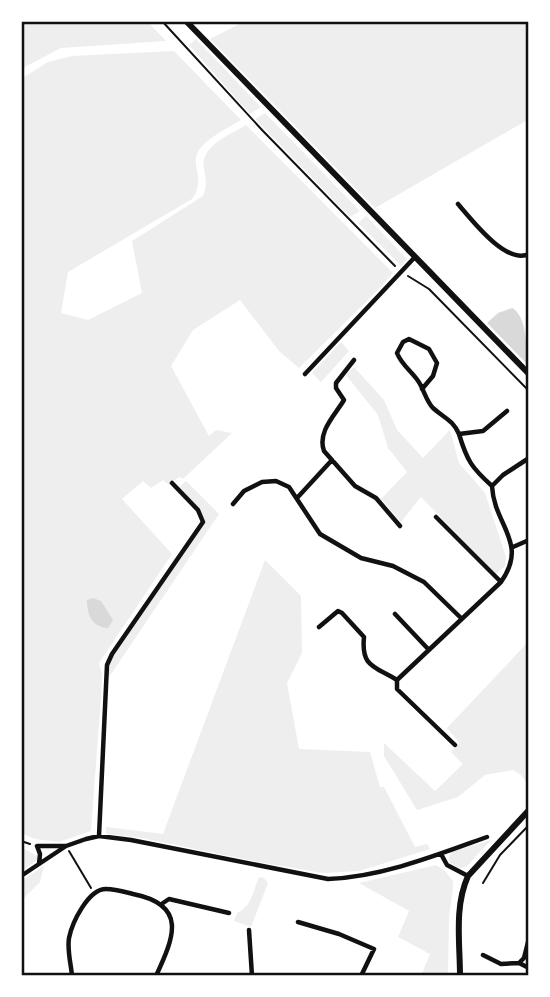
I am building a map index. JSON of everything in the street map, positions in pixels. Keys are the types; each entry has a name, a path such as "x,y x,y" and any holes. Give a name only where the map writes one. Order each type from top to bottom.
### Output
{"street":[{"path":"186,21 529,374"},
{"path":"458,204 495,244 508,253 524,256 529,254"},
{"path":"304,374 415,257"},
{"path":"422,389 433,376 437,363 429,349 414,339 409,339 403,342 397,353 432,407 454,422 466,459 492,486 493,500 513,547 511,568 501,582 397,680 397,689 455,745"},
{"path":"354,360 336,383 336,388 344,400 322,435 324,451 355,486 376,498 400,526"},
{"path":"460,434 483,431 507,411"},
{"path":"492,486 503,475 529,458"},
{"path":"297,498 332,460"},
{"path":"233,504 244,491 262,482 276,481 289,486 320,534 361,558 393,566 424,582 462,619"},
{"path":"99,836 107,665 112,653 203,522 198,510 172,483"},
{"path":"436,517 501,582"},
{"path":"513,547 529,540"},
{"path":"319,627 338,611 342,613 364,637 362,653 366,661 397,680"},
{"path":"396,614 429,650"},
{"path":"460,976 460,898 468,876 529,810"},
{"path":"21,876 66,846 99,836 328,879 384,870 487,837"},
{"path":"39,864 37,846 66,846"},
{"path":"441,853 447,865 468,876"},
{"path":"72,976 69,936 88,898 94,892 105,888 153,898 163,904 169,916 172,942 156,976"},
{"path":"163,904 169,899 229,913"},
{"path":"298,922 339,934 374,950 360,976"},
{"path":"249,930 252,976"},
{"path":"519,963 524,958 529,938"},
{"path":"483,955 501,964 519,963 529,968"}],"path":[{"path":"162,21 263,131 400,271 429,289 529,391"},
{"path":"483,883 500,855 529,825"},
{"path":"21,841 37,846"},
{"path":"66,846 94,892"}],"shaded area":[{"path":"21,21 147,21 166,41 61,48 21,69"},
{"path":"245,21 529,21 529,119 375,208 210,39"},
{"path":"196,39 261,107 250,114 189,45"},
{"path":"174,51 241,120 213,137 199,150 196,156 198,185 192,199 68,272 61,313 88,320 142,293 132,241 203,196 206,154 217,142 246,125 393,273 299,368 279,351 240,300 193,330 171,366 209,436 216,430 232,433 183,479 179,477 169,485 163,480 151,488 143,481 122,499 172,554 99,663 102,675 101,697 91,831 59,842 35,839 21,833 21,79 48,62 72,56"},
{"path":"265,113 360,211 350,217 255,119"},
{"path":"366,216 407,259 401,266 358,223"},
{"path":"512,308 521,318 523,325 526,363 487,323 498,313"},
{"path":"341,342 349,351 321,382 312,373"},
{"path":"354,367 384,400 397,430 423,458 450,430 459,463 485,493 506,557 505,566 496,574 421,497 401,522 381,499 407,472 388,448 378,415 346,375"},
{"path":"186,481 219,514 109,677 109,662 203,522 178,488"},
{"path":"265,560 301,596 302,653 287,683 299,749 370,752 380,787 384,787 415,847 427,844 430,849 359,871 323,873 142,838 106,834 106,827 163,834"},
{"path":"93,598 101,601 113,620 108,628 94,623 89,615 87,600"},
{"path":"529,641 529,785 513,770 485,775 458,797 417,810 384,756 384,743 435,791 463,764 451,752 460,743 447,728"},
{"path":"491,840 466,867 460,868 450,863 451,852"},
{"path":"21,847 37,856 37,860 21,872"},
{"path":"436,865 453,881 448,976 421,976 430,954 398,937 409,911 359,883"},
{"path":"44,866 40,882 21,901 21,881"},
{"path":"259,877 268,883 251,927 234,921 237,913 249,902"}]}
